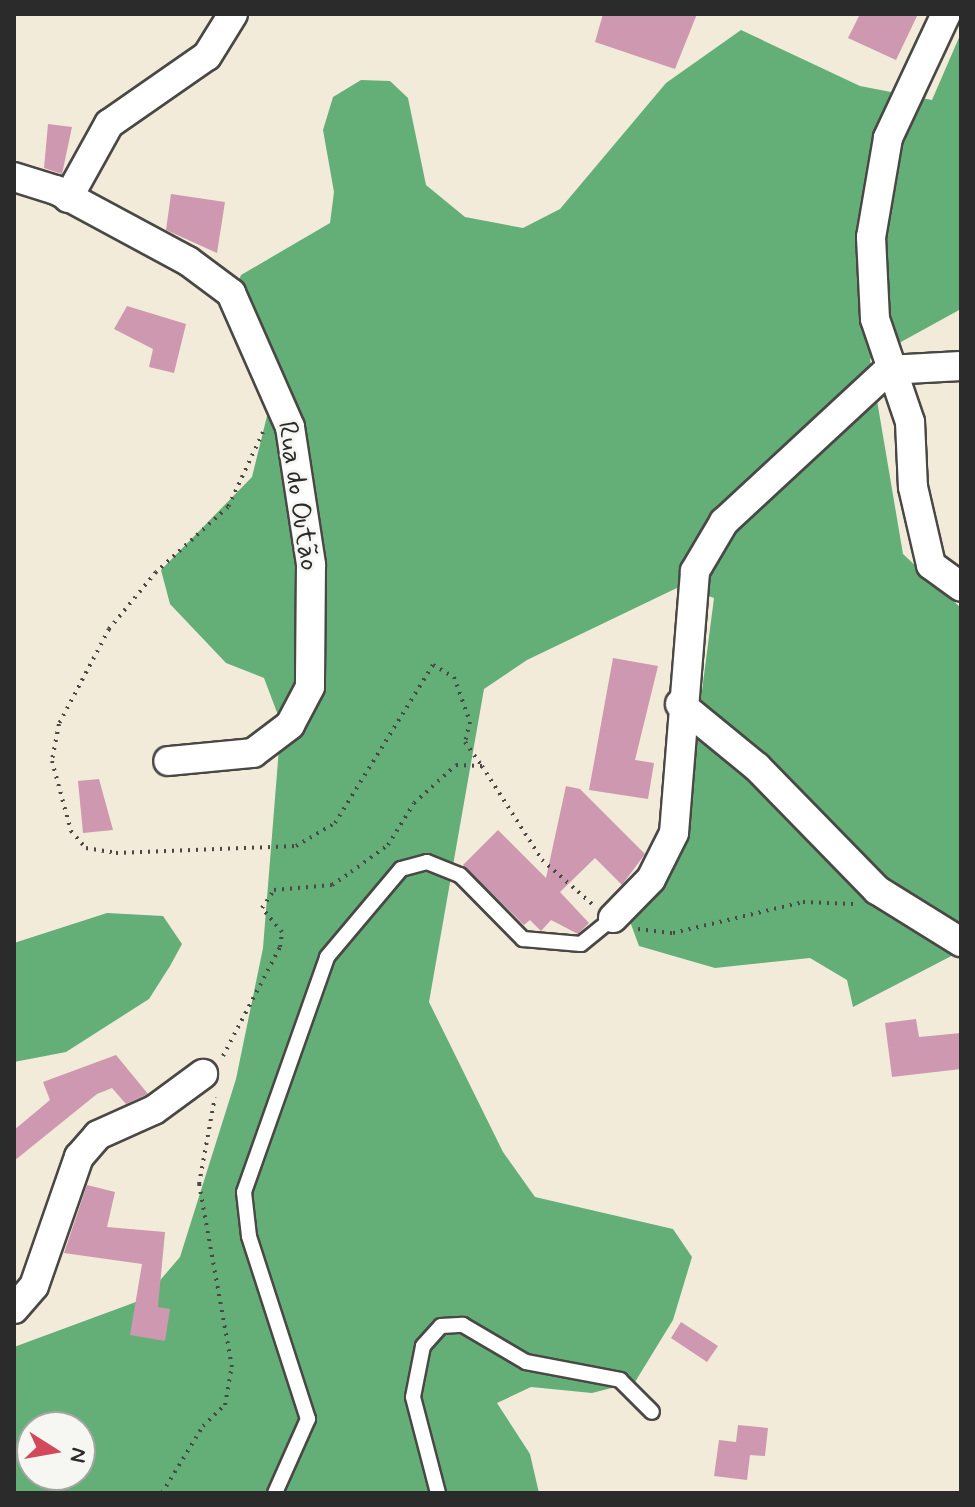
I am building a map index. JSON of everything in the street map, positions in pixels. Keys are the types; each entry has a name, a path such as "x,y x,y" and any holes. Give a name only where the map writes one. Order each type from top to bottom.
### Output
{"street":[{"path":"68,198 109,124 207,56 233,14"},
{"path":"946,14 888,138 871,237 875,319 888,370 910,422 913,487 931,565 961,587"},
{"name":"Rua do Outão","path":"14,177 68,198 188,261 231,293 290,427 311,565 310,687 290,725 253,753 168,761"},
{"path":"613,918 651,879 674,833 680,704 695,571 724,522 888,370 961,366"},
{"path":"680,704 757,767 897,906 961,942"},
{"path":"14,1309 34,1286 79,1157 98,1135 154,1110 215,1074"}],"lane":[{"path":"275,1493 308,1419 249,1236 244,1192 327,957 401,869 427,862 460,875 523,939 555,947 581,944 613,918"},
{"path":"438,1493 413,1397 423,1346 441,1326 463,1325 526,1362 620,1380 652,1412"}],"path":[{"path":"264,424 259,451 228,507 156,572 109,629 59,724 52,761 71,831 86,848 116,853 296,846 335,823 433,665 454,677 470,722 465,742 482,766"},
{"path":"613,918 643,931 673,933 803,902 897,906"},
{"path":"162,1493 203,1426 225,1405 232,1367 199,1184 215,1074 228,1052"}],"green space":[{"path":"741,30 860,86 932,100 961,33 961,309 870,359 903,554 961,608 961,951 853,1007 847,980 810,958 715,968 639,946 625,908 689,791 714,598 681,586 527,660 484,689 429,1002 503,1152 535,1197 673,1229 692,1257 673,1320 635,1382 592,1393 531,1387 497,1403 530,1454 539,1493 14,1493 14,1347 144,1299 180,1257 236,1079 263,948 281,723 264,678 226,663 170,604 161,570 252,477 267,416 265,375 230,303 241,275 330,223 334,192 323,130 333,97 361,80 390,81 408,98 426,185 465,217 523,228 560,209 666,83"},
{"path":"107,913 163,916 182,944 170,966 149,999 66,1052 14,1062 14,943"}],"building":[{"path":"603,14 697,14 675,69 595,42"},
{"path":"860,14 918,14 896,60 848,38"},
{"path":"48,124 72,127 62,174 44,168"},
{"path":"171,194 225,202 217,253 166,230"},
{"path":"127,306 186,324 174,373 149,367 153,349 114,329"},
{"path":"613,658 658,666 635,760 654,763 648,799 589,790"},
{"path":"99,779 113,830 83,833 78,781"},
{"path":"566,786 580,789 645,854 622,885 595,858 560,892 589,923 578,934 551,920 541,931 530,920 524,925 463,865 498,830 546,878"},
{"path":"916,1019 919,1037 961,1033 961,1069 892,1077 885,1023"},
{"path":"116,1055 148,1094 126,1104 112,1088 97,1094 14,1161 14,1130 50,1100 43,1082"},
{"path":"87,1185 115,1192 107,1227 165,1232 158,1307 170,1309 165,1341 130,1335 142,1264 64,1253"},
{"path":"681,1322 718,1346 707,1362 671,1338"},
{"path":"738,1425 768,1428 765,1456 750,1455 747,1480 714,1476 719,1440 736,1442"}]}
